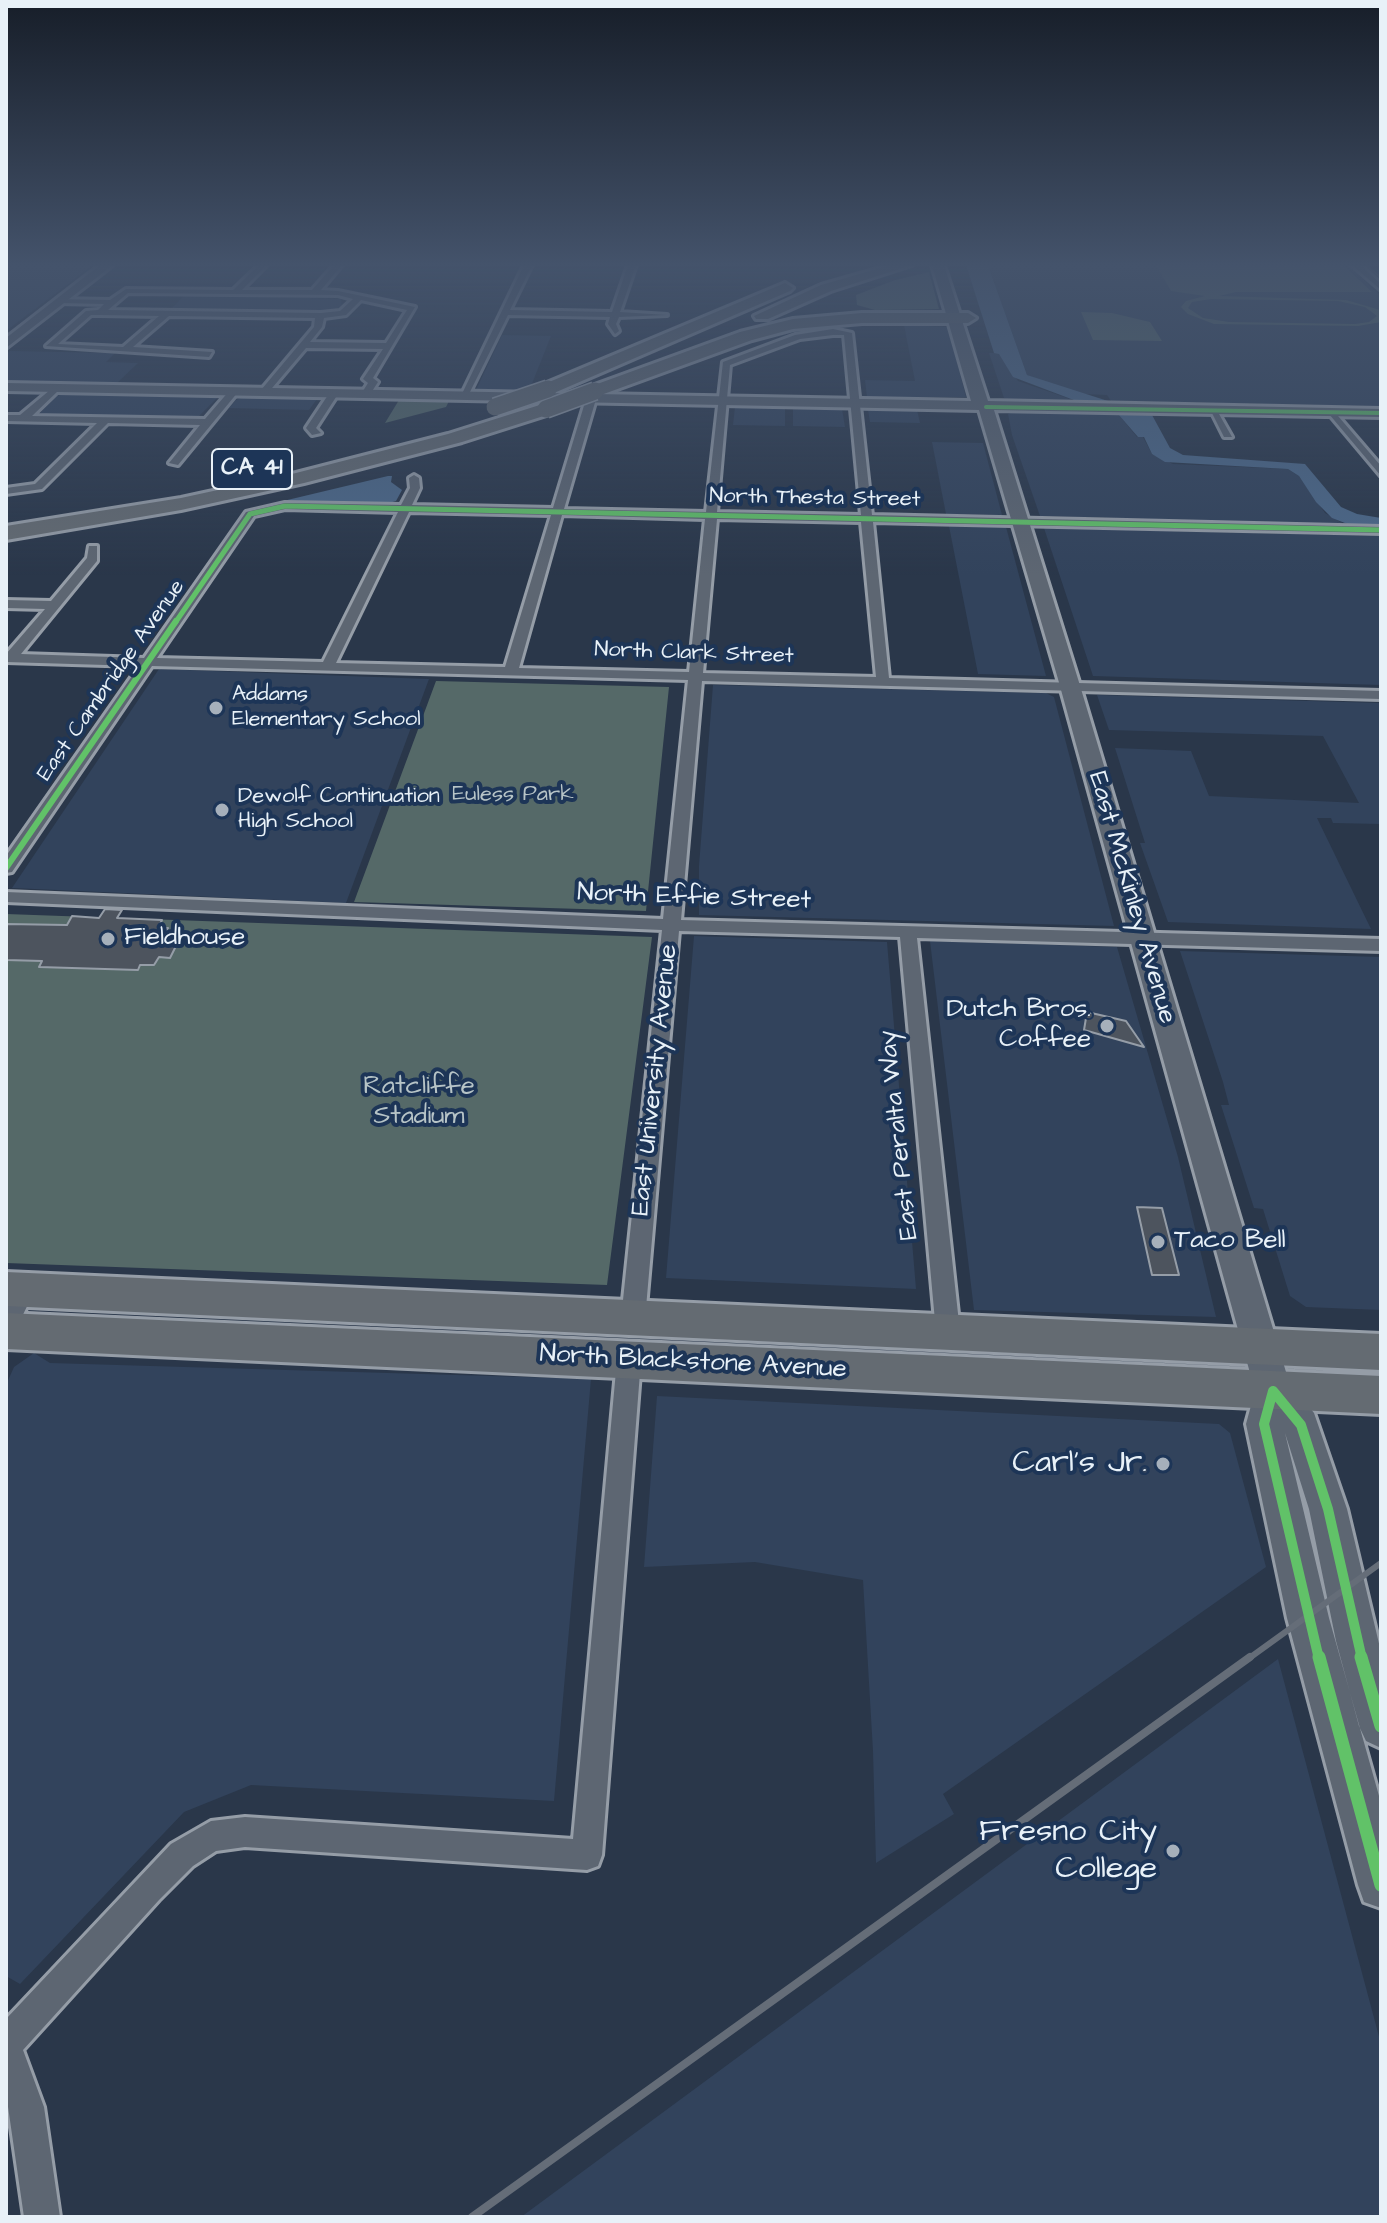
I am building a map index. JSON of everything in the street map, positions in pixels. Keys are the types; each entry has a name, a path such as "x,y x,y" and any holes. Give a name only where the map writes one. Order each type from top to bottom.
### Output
{"highway":[{"name":"CA 41","path":"6,533 125,514 283,482 455,438 547,399 600,369"},
{"name":"CA 41","path":"6,515 158,489 282,463 495,407 593,395 650,369"},
{"path":"593,395 665,369"}],"main road":[{"name":"East McKinley Avenue","path":"981,369 994,400 986,407 1273,1391 1301,1425 1328,1509 1357,1641 1381,1726"},
{"path":"6,387 463,396 593,395 722,401 1381,413"},
{"name":"North Blackstone Avenue","path":"15,1290 1381,1352"},
{"path":"460,1352 518,1334 598,1338 611,1334 633,1319"},
{"name":"North Blackstone Avenue","path":"6,1328 1381,1395"},
{"path":"629,1360 636,1349 650,1342 751,1343 876,1330"},
{"path":"691,1363 830,1351 924,1353 941,1348 948,1332"},
{"name":"East McKinley Avenue","path":"1273,1391 1264,1424 1329,1700 1381,1885"},
{"path":"1329,1700 1371,1781 1381,1811"}],"street":[{"path":"264,392 283,369"},
{"path":"366,394 373,382 368,379 375,369"},
{"path":"463,396 477,369"},
{"name":"East University Avenue","path":"633,1319 725,369"},
{"name":"East University Avenue","path":"851,369 856,404"},
{"path":"22,419 56,388"},
{"path":"174,463 233,392"},
{"path":"316,433 311,428 333,394"},
{"path":"511,671 593,395"},
{"path":"856,404 883,682"},
{"path":"1212,409 1228,435"},
{"path":"1332,412 1381,473"},
{"path":"6,418 207,422"},
{"path":"6,491 38,487 104,421"},
{"path":"328,666 406,508 415,488 414,478"},
{"name":"North Thesta Street","path":"250,514 285,506 1381,530"},
{"name":"East Cambridge Avenue","path":"6,868 250,514"},
{"path":"8,658 93,558 93,549"},
{"path":"6,604 54,605"},
{"name":"North Clark Street","path":"8,658 1381,695"},
{"name":"North Effie Street","path":"6,897 672,925 1381,945"},
{"name":"East Peralta Way","path":"908,931 948,1332"},
{"path":"6,1328 15,1290"},
{"path":"6,2044 157,1880 182,1855 211,1836 245,1832 587,1855 629,1360"},
{"path":"6,2052 17,2072 27,2107 42,2217"}],"shaded area":[{"path":"6,369 132,369 117,383 6,381"},
{"path":"486,369 538,369 531,386 517,391 476,390"},
{"path":"913,369 959,369 966,397 867,397 865,380 915,381"},
{"path":"994,369 1010,369 1018,381 1079,402 1013,401 1004,398"},
{"path":"1008,369 1025,369 1027,375 1111,402 1079,402 1013,377"},
{"path":"1025,369 1381,369 1381,406 1111,401 1107,395 1082,394 1027,375"},
{"path":"57,396 217,398 197,418 39,414"},
{"path":"243,397 317,399 309,410 229,408"},
{"path":"735,407 785,408 785,426 733,425"},
{"path":"793,408 842,409 845,427 793,426"},
{"path":"868,410 917,410 920,423 870,422"},
{"path":"1008,414 1118,414 1137,437 1143,437 1152,454 1173,464 1288,469 1299,476 1325,513 1344,524 1040,516 1012,435"},
{"path":"1118,414 1152,415 1170,448 1183,455 1305,464 1341,507 1357,514 1381,518 1381,528 1350,525 1332,518 1316,502 1299,476 1288,469 1165,462 1152,454 1144,437 1138,437"},
{"path":"932,442 983,443 1002,515 946,514"},
{"path":"392,476 391,482 402,490 396,501 389,503 279,502"},
{"path":"949,526 1006,527 1046,676 978,674"},
{"path":"1044,528 1381,536 1381,685 1093,676"},
{"name":"Dewolf Continuation High School","path":"159,669 429,679 346,903 12,888"},
{"path":"713,685 1046,693 1054,697 1114,926 699,915 699,866"},
{"path":"1097,695 1381,703 1381,824 1333,823 1331,818 1317,818 1371,929 1168,922 1140,843 1145,843 1115,748 1191,751 1209,796 1359,803 1323,736 1109,730"},
{"path":"694,936 887,942 916,1289 666,1278"},
{"path":"930,941 1117,947 1178,1157 1216,1317 974,1310"},
{"path":"1180,951 1381,957 1381,1310 1306,1307 1290,1296 1263,1209 1254,1208 1221,1105 1229,1105"},
{"path":"34,1353 50,1363 591,1379 554,1801 251,1785 184,1812 20,1984 6,1976 6,1385 14,1367"},
{"path":"657,1396 1219,1424 1230,1433 1266,1567 943,1794 954,1814 876,1863 863,1580 755,1562 644,1567"},
{"name":"Fresno City College","path":"1278,1659 1381,2044 1381,2217 521,2217"}],"green space":[{"path":"399,400 449,401 446,407 385,423"},
{"name":"Euless Park","path":"436,681 669,687 646,911 354,902"},
{"name":"Ratcliffe Stadium","path":"6,914 652,937 607,1285 6,1263"}],"building":[{"name":"Fieldhouse","path":"105,909 122,910 117,918 162,920 158,928 168,928 162,939 179,940 170,958 159,957 154,965 140,965 138,970 39,967 42,961 6,960 6,924 67,925 72,916 99,918"},
{"name":"Dutch Bros. Coffee","path":"1087,1012 1126,1021 1144,1047 1084,1030"},
{"name":"Taco Bell","path":"1137,1207 1162,1208 1179,1275 1152,1275"}],"railway":[{"path":"1248,1659 1381,1563"},
{"path":"472,2217 1250,1657"}],"cycle path":[{"path":"986,407 1381,413"},
{"path":"6,868 250,514 285,506 1381,530"},
{"path":"1273,1391 1264,1424 1308,1618 1381,1885"},
{"path":"1273,1391 1301,1425 1328,1509 1357,1641 1381,1726"}],"place":[{"name":"Addams Elementary School","path":"216,708"},
{"name":"Dewolf Continuation High School","path":"222,810"},
{"name":"Fieldhouse","path":"108,939"},
{"name":"Dutch Bros. Coffee","path":"1107,1026"},
{"name":"Taco Bell","path":"1158,1242"},
{"name":"Carl's Jr.","path":"1163,1464"},
{"name":"Fresno City College","path":"1173,1851"}]}
